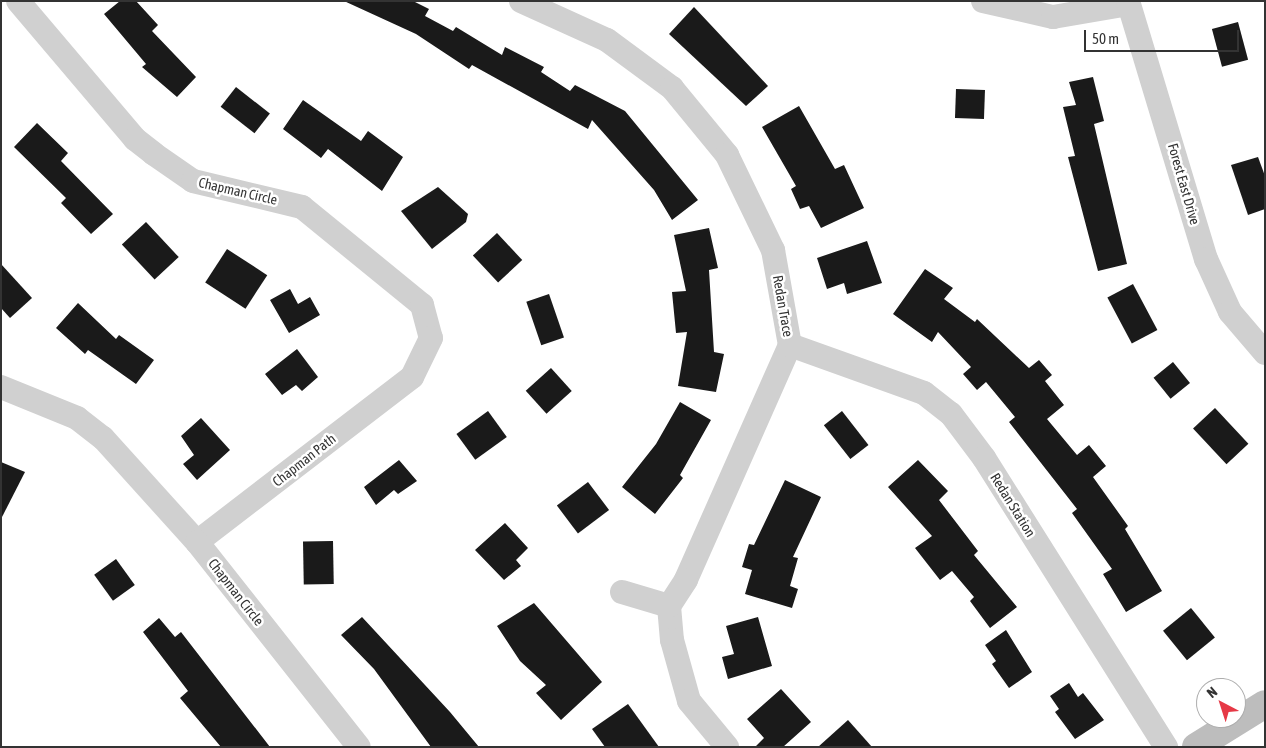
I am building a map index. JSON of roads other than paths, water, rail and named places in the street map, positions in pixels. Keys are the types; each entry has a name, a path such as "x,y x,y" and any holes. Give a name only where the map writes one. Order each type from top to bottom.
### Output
{"main road":[{"path":"1196,747 1265,704"}],"street":[{"name":"Chapman Circle","path":"18,1 135,140 193,181 302,206 416,299 422,305 431,338 412,377"},
{"name":"Redan Trace","path":"521,1 608,40 672,88 727,155 773,250 790,346 686,580 669,606"},
{"path":"983,1 1053,18 1128,3"},
{"name":"Forest East Drive","path":"1128,3 1206,259 1230,312 1265,353"},
{"name":"Redan Station","path":"790,346 924,393 951,414 984,458 1166,747"},
{"name":"Chapman Path","path":"197,542 412,377"},
{"name":"Chapman Circle","path":"1,387 77,418 103,438 197,542 359,747"},
{"path":"622,592 669,606 672,640 690,701 727,747"}]}
